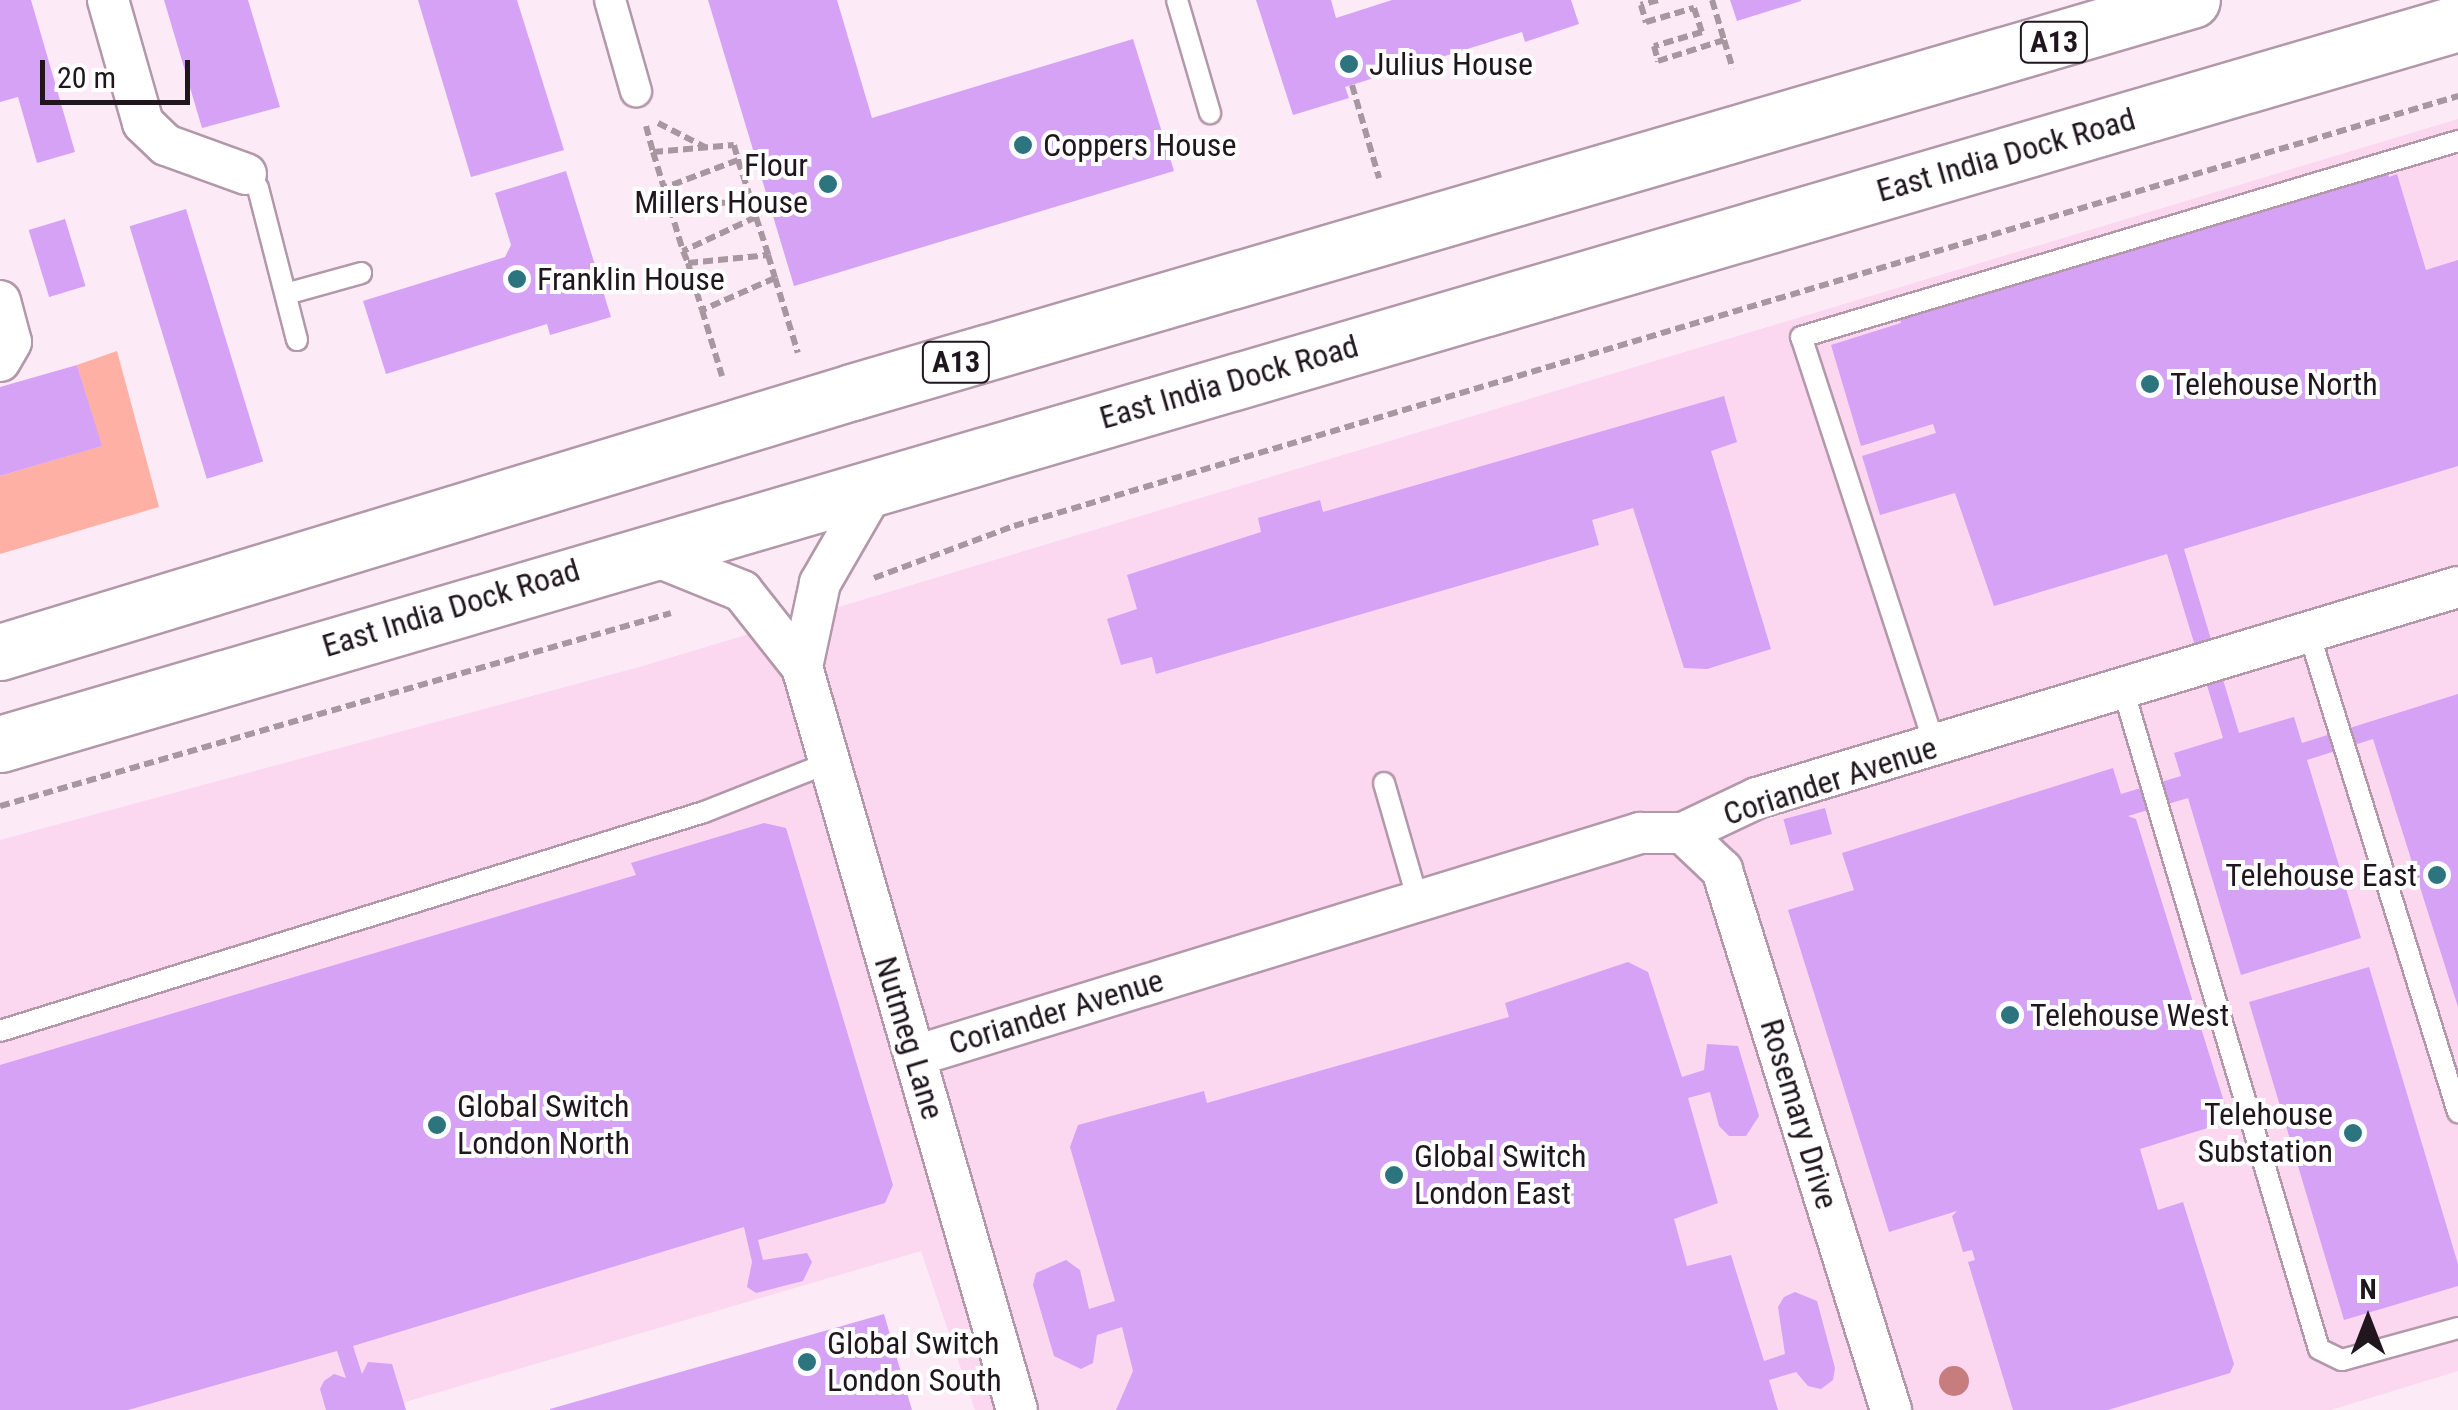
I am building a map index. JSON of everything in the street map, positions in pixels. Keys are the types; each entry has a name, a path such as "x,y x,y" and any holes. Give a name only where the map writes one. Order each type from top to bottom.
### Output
{"highway":[{"name":"A13","path":"0,652 852,392 2192,0"},
{"name":"East India Dock Road","path":"0,744 879,481 2458,23"}],"street":[{"path":"108,0 143,122 166,145 246,174"},
{"path":"610,0 636,91"},
{"path":"0,301 11,342 0,361"},
{"name":"Nutmeg Lane","path":"802,667 820,583 879,481"},
{"name":"Nutmeg Lane","path":"643,551 742,591 802,667 825,764 916,1056 1017,1410"},
{"name":"Coriander Avenue","path":"916,1056 1640,834 1683,832 1757,798 2458,588"},
{"name":"Rosemary Drive","path":"1683,832 1722,870 1892,1410"}],"lane":[{"path":"1177,0 1210,114"},
{"path":"1936,746 1801,337 2458,142"},
{"path":"246,174 258,188 297,340"},
{"path":"286,294 361,273"},
{"path":"2309,633 2458,1112"},
{"path":"2123,690 2319,1350 2342,1360 2458,1328"},
{"path":"0,1031 685,818 825,764"},
{"path":"1384,784 1418,901"}],"path":[{"path":"1658,0 1641,5 1646,22 1694,8 1702,32 1654,46 1658,61 1724,40"},
{"path":"1712,0 1734,69"},
{"path":"1352,85 1379,178"},
{"path":"636,91 722,376"},
{"path":"860,584 1014,526 2458,96"},
{"path":"677,132 708,148"},
{"path":"653,152 734,145 798,353"},
{"path":"664,188 738,160"},
{"path":"670,208 751,200"},
{"path":"683,251 756,217"},
{"path":"688,263 768,255"},
{"path":"702,310 775,278"},
{"name":"East India Dock Road","path":"0,806 685,612"}],"shaded area":[{"path":"2458,119 2458,1371 2331,1410 975,1410 921,1251 378,1410 0,1410 0,840 643,666"},
{"path":"117,351 159,507 0,554 0,476 101,446 77,365"}],"building":[{"path":"0,0 31,0 75,152 37,163 18,97 0,102"},
{"path":"164,0 248,0 280,107 202,128"},
{"path":"418,0 517,0 564,150 471,177"},
{"path":"708,0 837,0 872,118 1133,39 1174,171 794,286"},
{"name":"Julius House","path":"1256,0 1331,0 1336,18 1392,0 1571,0 1579,24 1525,42 1522,32 1345,87 1349,98 1293,115"},
{"path":"1730,0 1801,0 1801,1 1737,21"},
{"path":"2387,170 2389,177 2397,174 2426,270 2458,260 2458,466 2184,549 2239,733 2294,717 2302,743 2458,694 2458,1007 2373,739 2307,760 2361,938 2241,975 2188,798 2128,816 2136,819 2230,1121 2140,1149 2158,1210 2183,1202 2234,1364 2230,1373 2108,1410 2013,1410 1968,1262 1975,1260 1972,1250 1963,1252 1952,1216 1957,1211 1889,1232 1788,910 1854,890 1842,853 2113,768 2121,794 2181,776 2174,753 2223,738 2167,554 1994,606 1955,493 1880,515 1862,456 1936,433 1933,424 1861,446 1831,345 1901,323 1899,317"},
{"name":"Franklin House","path":"566,171 611,317 550,335 547,324 386,374 363,301 505,257 511,245 495,193"},
{"path":"186,209 263,461 207,479 130,226"},
{"path":"65,219 85,286 49,297 29,230"},
{"path":"77,365 102,446 0,476 0,387"},
{"path":"1724,396 1737,442 1711,451 1771,649 1707,669 1684,668 1633,508 1592,520 1599,545 1156,674 1152,657 1121,665 1107,619 1137,609 1127,575 1261,532 1258,518 1320,500 1323,512"},
{"path":"1825,808 1832,834 1790,845 1783,819"},
{"name":"Global Switch London North","path":"764,823 786,828 893,1185 885,1203 758,1240 763,1260 807,1253 812,1262 803,1281 756,1293 747,1287 752,1262 744,1227 353,1346 362,1374 368,1362 392,1364 406,1410 326,1410 320,1389 324,1381 334,1374 346,1378 337,1351 128,1410 0,1410 0,1065 636,875 631,863"},
{"name":"Global Switch London East","path":"1628,962 1648,972 1682,1077 1704,1070 1707,1044 1738,1046 1759,1116 1746,1136 1729,1136 1719,1126 1710,1092 1688,1098 1718,1203 1674,1219 1687,1266 1731,1255 1764,1361 1785,1354 1778,1307 1784,1297 1795,1292 1817,1301 1835,1368 1833,1380 1821,1389 1808,1386 1796,1372 1769,1380 1778,1410 1116,1410 1133,1371 1122,1327 1097,1335 1093,1363 1081,1369 1054,1356 1033,1285 1036,1273 1066,1260 1080,1270 1089,1309 1115,1301 1070,1147 1078,1125 1204,1091 1207,1103 1509,1017 1505,1003"},
{"name":"Telehouse Substation","path":"2369,967 2458,1264 2458,1286 2344,1320 2249,1002"},
{"name":"Global Switch London South","path":"884,1314 912,1410 550,1410 550,1409"}],"place":[{"name":"Julius House","path":"1349,64"},
{"name":"Coppers House","path":"1023,145"},
{"name":"Flour Millers House","path":"828,184"},
{"name":"Franklin House","path":"517,279"},
{"name":"Telehouse North","path":"2150,384"},
{"name":"Telehouse East","path":"2437,875"},
{"name":"Telehouse West","path":"2010,1015"},
{"name":"Global Switch London North","path":"437,1125"},
{"name":"Telehouse Substation","path":"2353,1133"},
{"name":"Global Switch London East","path":"1394,1175"},
{"name":"Global Switch London South","path":"807,1362"}]}
